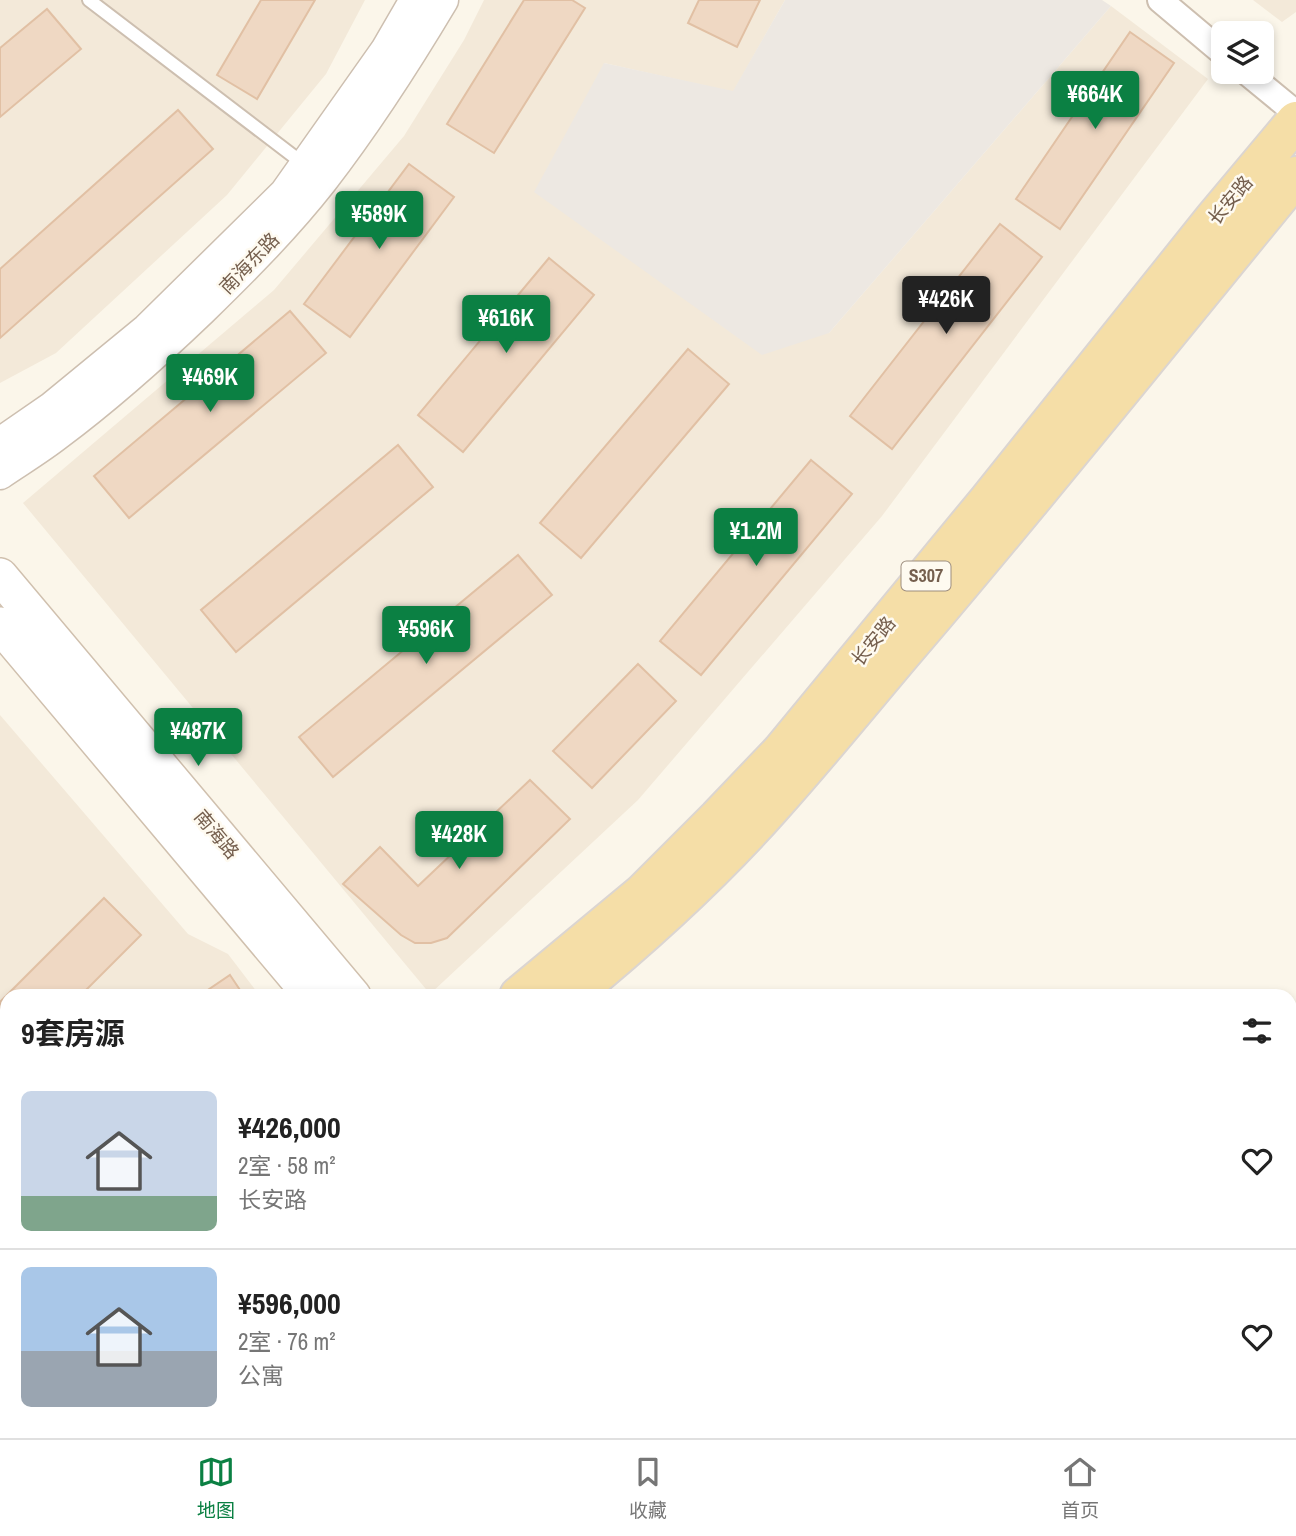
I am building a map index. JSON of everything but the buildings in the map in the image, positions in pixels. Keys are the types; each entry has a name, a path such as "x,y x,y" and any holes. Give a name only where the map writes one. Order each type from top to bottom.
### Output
{"main road":[{"name":"长安路","path":"527,989 642,894 781,752 1296,121"},
{"name":"长安路","path":"579,989 698,883 771,808 1000,538 1296,176"},
{"name":"南海路","path":"0,576 347,989"},
{"name":"南海路","path":"0,625 306,989"}],"street":[{"name":"南海东路","path":"0,443 52,407 147,329 285,193 386,50 415,0"},
{"name":"南海东路","path":"0,474 56,436 112,392 231,282 275,236 322,181 362,125 410,55 443,0"},
{"path":"1160,0 1211,43"},
{"path":"1261,84 1296,113"}],"lane":[{"path":"89,0 305,165"}],"shaded area":[{"path":"0,0 365,0 326,74 227,195 56,353 0,383"},
{"path":"484,0 785,0 733,92 604,63 829,333 1111,6 1208,79 882,516 638,800 435,989 426,989 23,503 274,290 404,136 464,40"},
{"path":"785,0 1102,0 1111,6 829,333 762,355 534,192 604,63 733,91"},
{"path":"1253,0 1296,0 1296,12 1282,22"},
{"path":"0,715 188,934 228,954 255,989 0,989"}]}
